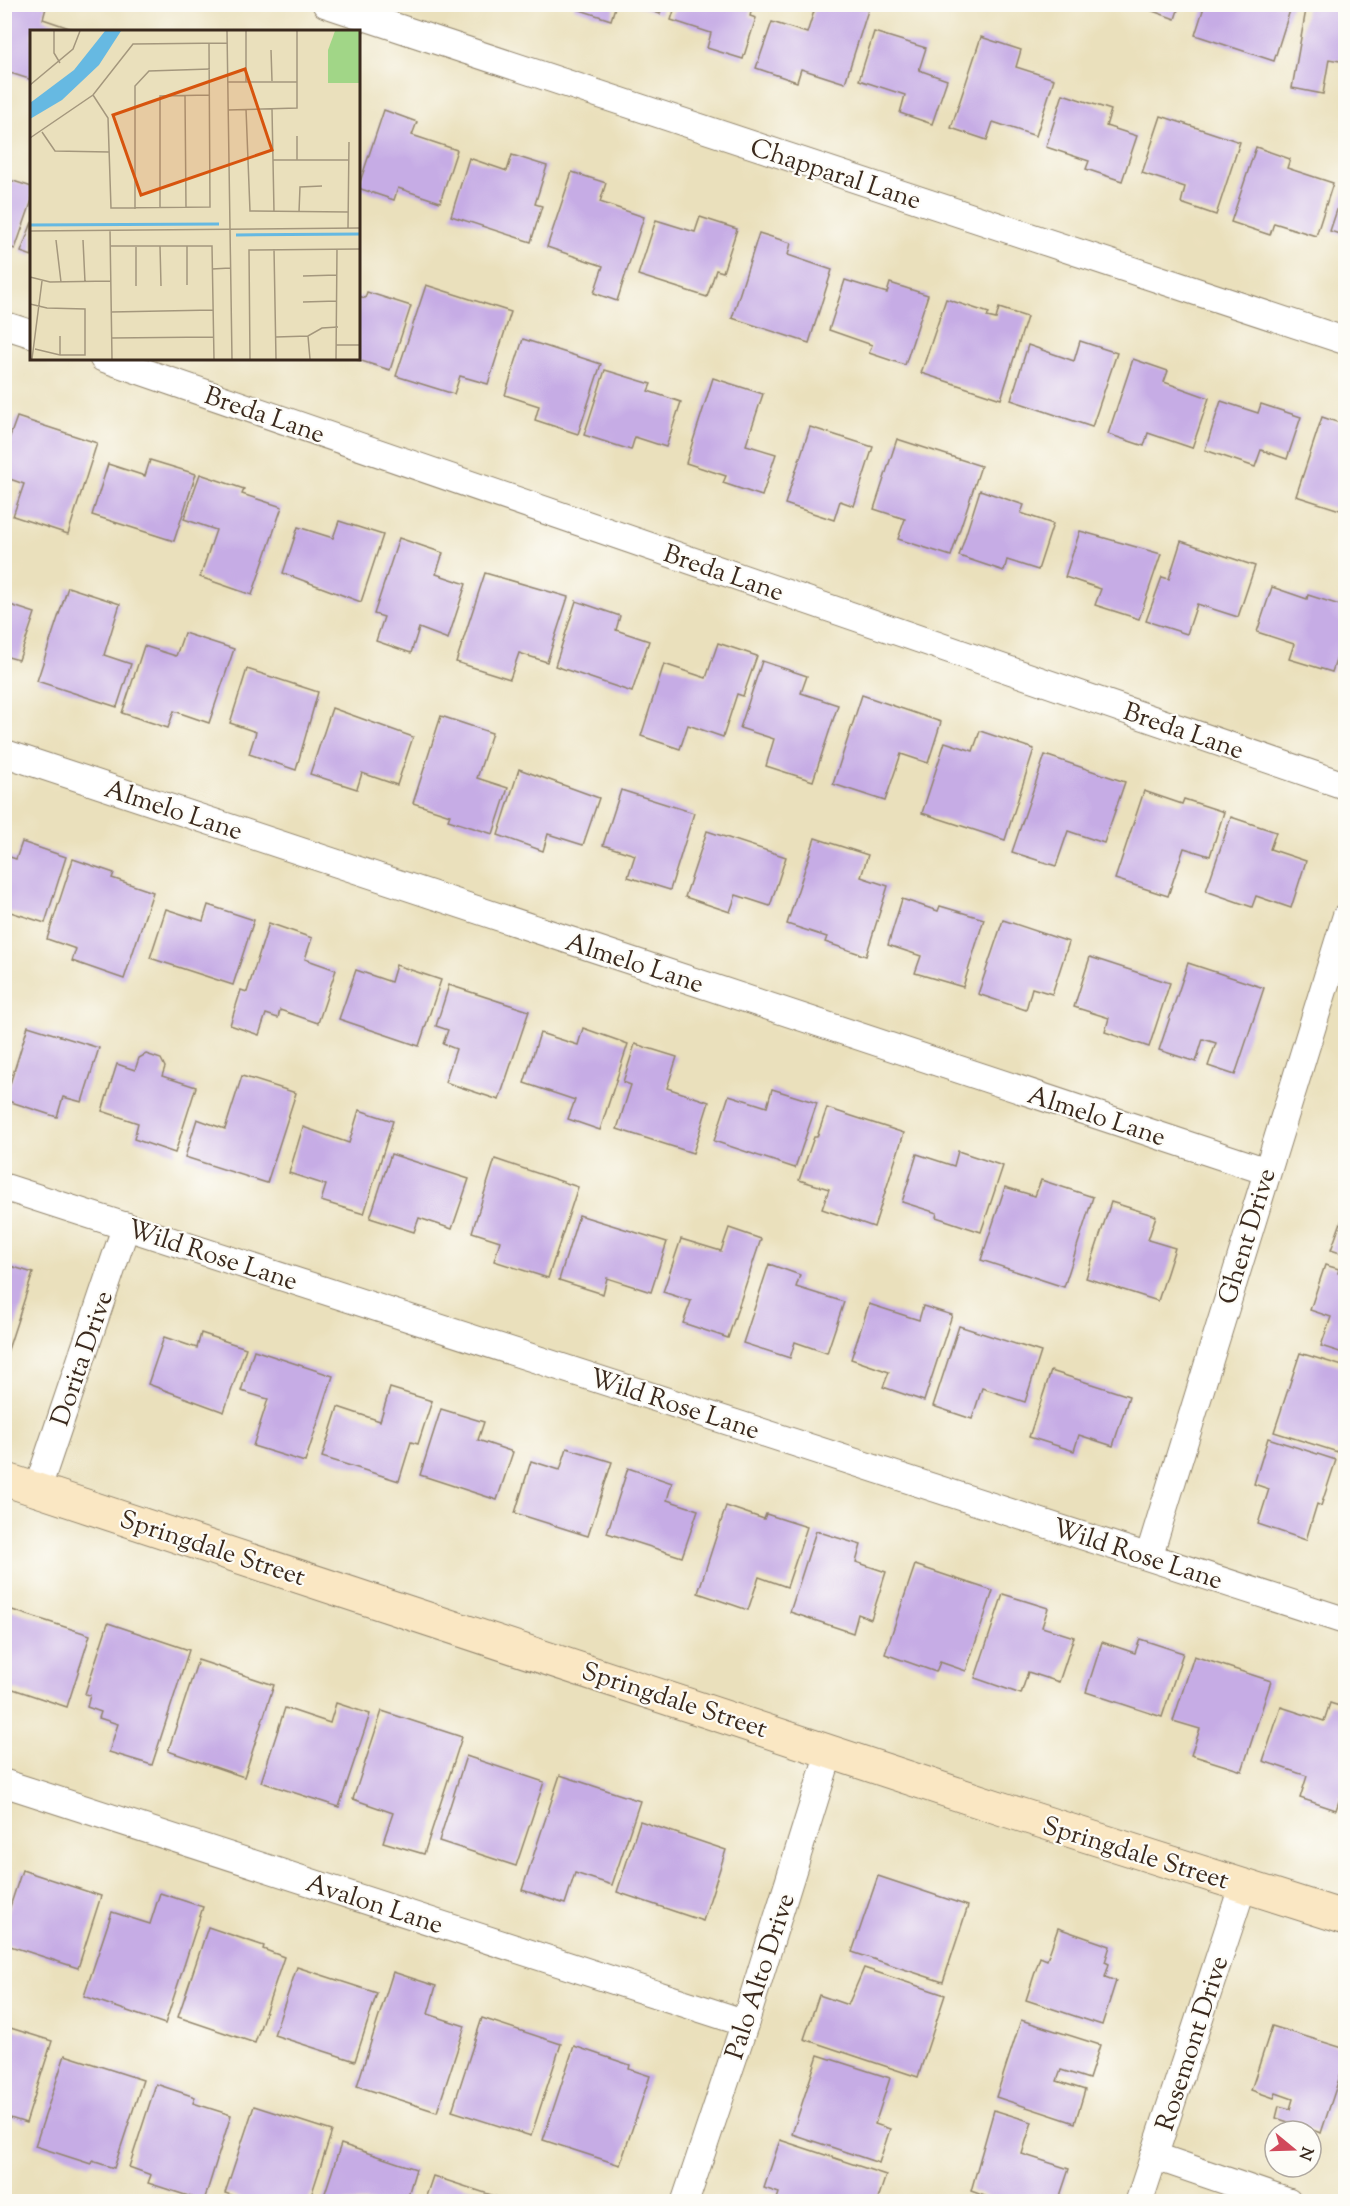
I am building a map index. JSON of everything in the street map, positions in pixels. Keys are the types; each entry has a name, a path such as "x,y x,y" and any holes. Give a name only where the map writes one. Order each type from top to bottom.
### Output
{"street":[{"name":"Chapparal Lane","path":"326,4 1346,341"},
{"path":"4,325 30,333"},
{"name":"Breda Lane","path":"109,360 1346,786"},
{"name":"Almelo Lane","path":"4,753 1266,1171"},
{"name":"Ghent Drive","path":"1149,1556 1346,916"},
{"name":"Wild Rose Lane","path":"4,1187 1149,1556 1346,1622"},
{"name":"Dorita Drive","path":"37,1490 126,1226"},
{"name":"Springdale Street","path":"4,1479 1018,1814 1346,1918"},
{"name":"Palo Alto Drive","path":"685,2202 745,2023 830,1750"},
{"name":"Avalon Lane","path":"4,1784 745,2023"},
{"name":"Rosemont Drive","path":"1139,2202 1243,1885"},
{"path":"1154,2156 1288,2202"}],"building":[{"path":"4,4 47,4 43,19 75,30 30,30 30,79 4,71"},
{"path":"575,4 616,4 611,20 574,8"},
{"path":"632,4 663,4 660,14"},
{"path":"676,4 753,4 750,16 756,18 743,59 707,48 711,33 671,20"},
{"path":"809,4 870,4 845,83 801,69 797,82 756,68 772,22 807,33 815,8 808,7"},
{"path":"1133,4 1180,4 1175,19"},
{"path":"1205,4 1292,4 1274,61 1195,35"},
{"path":"1307,4 1346,4 1346,62 1329,59 1323,94 1292,88"},
{"path":"874,32 926,48 919,70 947,80 932,124 900,113 905,95 859,80"},
{"path":"981,37 1021,50 1016,67 1054,79 1036,136 993,122 987,140 951,128"},
{"path":"1063,94 1111,110 1106,126 1137,136 1122,181 1086,169 1089,161 1046,147"},
{"path":"384,110 417,122 412,135 457,150 440,202 398,188 394,200 360,189 360,182"},
{"path":"1161,116 1240,142 1216,215 1181,203 1185,187 1142,173"},
{"path":"1256,147 1290,159 1287,168 1333,183 1316,236 1274,223 1270,235 1231,222"},
{"path":"512,155 547,166 535,204 542,206 531,242 451,216 469,158 507,171"},
{"path":"572,172 606,183 600,202 644,217 617,301 594,293 603,266 547,247"},
{"path":"4,178 30,186 30,206 15,249 4,245"},
{"path":"1346,186 1346,236 1330,231"},
{"path":"700,217 737,229 723,272 716,270 707,297 638,275 656,220 695,232"},
{"path":"30,227 30,255 21,252"},
{"path":"759,233 791,243 788,255 832,270 809,343 732,318"},
{"path":"845,280 887,293 890,283 928,295 905,365 869,353 872,345 829,330"},
{"path":"426,285 511,312 488,384 460,376 454,394 396,376"},
{"path":"367,292 411,306 390,370 358,360 360,360 360,297 365,298"},
{"path":"946,299 989,313 987,317 996,319 999,308 1027,317 1001,399 921,373"},
{"path":"523,339 601,364 578,434 535,420 539,406 505,395"},
{"path":"1080,341 1117,353 1092,427 1011,400 1028,345 1074,361"},
{"path":"1133,359 1168,371 1164,382 1209,398 1192,448 1148,433 1144,446 1108,434"},
{"path":"605,370 651,384 648,391 681,402 666,447 635,437 631,450 584,435"},
{"path":"713,378 763,394 746,445 776,454 762,496 723,483 726,476 686,463"},
{"path":"1221,401 1258,413 1261,404 1301,417 1287,459 1261,450 1255,467 1205,450"},
{"path":"17,417 97,443 68,534 13,516 24,484 4,477 4,453"},
{"path":"1322,417 1346,425 1346,512 1296,496"},
{"path":"810,427 873,447 854,506 840,501 834,520 785,504"},
{"path":"897,439 981,466 951,556 898,539 905,519 874,509"},
{"path":"150,460 196,474 174,541 92,515 108,464 145,476"},
{"path":"200,474 244,489 242,494 282,507 252,595 200,577 216,530 184,519"},
{"path":"980,490 1024,505 1021,513 1053,524 1038,570 1007,560 1004,571 959,556"},
{"path":"339,521 383,535 361,602 283,573 298,527 333,538"},
{"path":"1080,531 1161,554 1139,619 1095,605 1101,589 1065,577"},
{"path":"399,538 443,553 436,574 466,584 448,639 419,628 411,653 376,641 384,617 374,614"},
{"path":"1181,541 1255,566 1238,617 1197,604 1187,634 1146,621 1162,577 1169,579"},
{"path":"485,573 568,597 547,662 519,653 510,679 456,662"},
{"path":"68,587 120,604 104,655 131,664 117,707 37,681"},
{"path":"1272,587 1307,599 1308,595 1346,607 1346,631 1332,672 1289,659 1294,644 1257,632"},
{"path":"576,601 620,616 616,630 649,641 632,692 555,666"},
{"path":"4,603 35,613 19,660 4,656"},
{"path":"184,633 234,649 209,723 174,711 168,728 122,713 144,646 176,656"},
{"path":"718,643 757,656 743,696 737,694 723,737 688,725 680,749 641,736 664,664 706,678"},
{"path":"762,661 807,676 801,693 838,705 813,781 766,766 774,739 740,728"},
{"path":"247,669 318,692 296,770 249,754 256,732 230,723"},
{"path":"862,695 941,722 928,763 901,754 885,801 833,784"},
{"path":"332,708 413,737 397,785 362,773 357,789 310,774"},
{"path":"441,716 492,733 477,778 508,788 493,834 448,820 450,815 413,803"},
{"path":"980,731 1034,749 1005,840 922,813 945,742 973,751"},
{"path":"1045,755 1125,782 1104,843 1068,831 1056,866 1012,852"},
{"path":"519,769 599,798 583,845 548,834 543,851 498,835"},
{"path":"621,790 694,813 670,890 628,877 635,855 603,845"},
{"path":"1144,791 1182,804 1184,799 1224,812 1210,856 1184,848 1168,896 1115,879"},
{"path":"1231,817 1276,832 1270,849 1306,861 1291,908 1256,896 1252,907 1206,891"},
{"path":"707,831 786,857 770,906 736,895 730,912 685,897"},
{"path":"815,838 868,855 861,877 888,886 866,956 825,942 827,937 787,924"},
{"path":"22,842 66,857 45,923 4,910 4,855 16,859"},
{"path":"73,859 114,873 112,878 153,892 124,979 72,961 76,949 47,939"},
{"path":"902,899 938,911 940,906 984,919 963,987 915,973 921,956 888,945"},
{"path":"208,905 254,920 233,985 150,958 166,909 203,921"},
{"path":"1003,920 1069,942 1052,994 1032,988 1026,1010 978,994"},
{"path":"269,923 312,938 305,959 336,970 318,1023 280,1010 278,1018 266,1014 259,1035 230,1025 241,990 247,992"},
{"path":"1090,957 1170,983 1149,1047 1105,1032 1109,1018 1074,1007"},
{"path":"1188,963 1264,988 1235,1075 1208,1066 1216,1043 1203,1039 1196,1062 1159,1050"},
{"path":"396,965 441,980 419,1046 339,1019 356,970 391,982"},
{"path":"449,985 529,1011 499,1100 445,1082 456,1049 443,1044 448,1030 436,1026"},
{"path":"28,1026 99,1048 82,1102 63,1097 57,1117 5,1100"},
{"path":"583,1028 628,1044 600,1130 568,1119 575,1100 524,1083 540,1033 578,1045"},
{"path":"635,1044 677,1057 667,1088 709,1102 693,1153 617,1129 631,1085 623,1082"},
{"path":"146,1054 161,1059 165,1067 162,1076 196,1087 175,1153 134,1139 138,1123 102,1111 117,1064 135,1070 139,1058"},
{"path":"242,1076 296,1093 267,1183 185,1157 197,1119 225,1129"},
{"path":"772,1089 817,1103 795,1168 714,1141 729,1095 767,1107"},
{"path":"827,1108 904,1133 874,1227 822,1209 829,1189 799,1180"},
{"path":"359,1110 393,1121 364,1214 321,1201 326,1185 289,1173 303,1127 349,1143"},
{"path":"958,1151 1003,1166 981,1232 936,1217 937,1213 902,1202 917,1154 954,1166"},
{"path":"391,1154 469,1179 452,1229 419,1218 414,1232 370,1218"},
{"path":"495,1159 578,1187 548,1278 494,1261 500,1241 472,1232"},
{"path":"1041,1180 1093,1197 1064,1287 981,1260 1005,1187 1035,1196"},
{"path":"1111,1202 1156,1216 1148,1240 1175,1248 1158,1301 1086,1278"},
{"path":"1346,1208 1346,1255 1331,1250"},
{"path":"579,1215 667,1242 651,1292 607,1278 603,1294 559,1280"},
{"path":"729,1228 761,1239 728,1338 683,1323 691,1301 663,1292 681,1239 721,1251"},
{"path":"4,1264 33,1273 5,1359 4,1359"},
{"path":"769,1264 800,1275 796,1287 844,1302 827,1353 795,1342 790,1358 743,1343"},
{"path":"1325,1265 1339,1269 1338,1273 1346,1275 1346,1354 1321,1346 1331,1317 1310,1310"},
{"path":"869,1304 919,1320 923,1306 952,1315 924,1401 883,1387 889,1372 851,1359"},
{"path":"959,1326 1041,1352 1025,1402 982,1388 972,1419 933,1406"},
{"path":"201,1333 246,1348 224,1412 148,1384 164,1337 197,1348"},
{"path":"254,1350 333,1376 305,1462 253,1446 268,1399 241,1391"},
{"path":"1300,1353 1346,1367 1344,1454 1274,1432"},
{"path":"1051,1371 1129,1396 1113,1446 1079,1435 1074,1451 1029,1437"},
{"path":"390,1388 432,1401 418,1444 411,1442 399,1481 322,1457 338,1407 380,1421"},
{"path":"441,1409 484,1422 478,1440 513,1452 497,1500 420,1475"},
{"path":"1268,1438 1336,1460 1321,1506 1317,1504 1306,1540 1258,1524 1269,1489 1254,1484"},
{"path":"567,1448 612,1462 588,1536 515,1513 531,1461 560,1470"},
{"path":"628,1468 672,1483 667,1500 698,1510 682,1557 607,1533"},
{"path":"726,1506 764,1519 766,1514 807,1527 787,1587 759,1577 748,1610 698,1593"},
{"path":"816,1531 861,1545 856,1562 886,1572 871,1619 858,1614 853,1633 790,1612"},
{"path":"915,1565 993,1591 966,1671 940,1662 936,1672 885,1654"},
{"path":"1003,1594 1048,1608 1042,1627 1074,1637 1059,1682 1028,1672 1021,1694 975,1678"},
{"path":"9,1609 90,1635 67,1707 4,1686 4,1623"},
{"path":"108,1623 189,1650 152,1765 109,1752 118,1724 99,1718 101,1712 87,1707 90,1695 85,1694"},
{"path":"1140,1639 1183,1653 1162,1717 1086,1692 1102,1642 1135,1653"},
{"path":"1194,1656 1271,1681 1242,1771 1191,1755 1200,1729 1173,1721"},
{"path":"198,1660 274,1685 244,1777 168,1751"},
{"path":"336,1703 370,1714 339,1807 261,1782 285,1708 330,1723"},
{"path":"1330,1703 1346,1708 1346,1780 1336,1810 1300,1798 1307,1776 1263,1761 1281,1707 1324,1721"},
{"path":"382,1711 462,1737 424,1854 383,1842 393,1813 353,1799"},
{"path":"466,1756 544,1782 516,1866 439,1841"},
{"path":"560,1775 640,1801 612,1885 575,1873 565,1904 522,1890"},
{"path":"640,1821 726,1850 703,1921 617,1892"},
{"path":"22,1870 101,1896 78,1968 4,1944 4,1925"},
{"path":"878,1876 968,1906 943,1982 852,1952"},
{"path":"160,1893 203,1907 165,2024 84,1996 112,1912 150,1924"},
{"path":"208,1927 264,1946 263,1949 284,1957 255,2043 178,2017"},
{"path":"1058,1928 1110,1946 1105,1962 1109,1964 1105,1977 1116,1981 1102,2025 1026,2000 1040,1957 1047,1960"},
{"path":"297,1967 377,1993 355,2061 274,2035"},
{"path":"864,1968 945,1995 918,2077 804,2039 819,1995 848,2005"},
{"path":"393,1972 436,1986 428,2014 465,2026 437,2112 357,2086"},
{"path":"482,2018 561,2044 531,2136 452,2111"},
{"path":"1021,2020 1100,2045 1089,2079 1061,2070 1057,2081 1085,2090 1075,2123 996,2097"},
{"path":"4,2026 52,2041 26,2123 4,2116"},
{"path":"1272,2026 1346,2049 1346,2058 1323,2127 1323,2119 1276,2118 1279,2106 1290,2109 1293,2099 1276,2093 1274,2098 1251,2090"},
{"path":"574,2046 630,2065 629,2069 650,2076 620,2165 543,2140"},
{"path":"65,2055 143,2080 114,2168 92,2161 91,2164 35,2146"},
{"path":"818,2055 890,2078 875,2124 890,2129 879,2163 792,2134"},
{"path":"156,2084 195,2097 193,2103 231,2115 204,2201 148,2183 151,2175 129,2167"},
{"path":"254,2106 332,2131 309,2202 252,2202 225,2193"},
{"path":"994,2110 1032,2122 1022,2154 1069,2169 1058,2202 1001,2202 971,2191"},
{"path":"780,2140 886,2175 877,2202 776,2202 779,2193 764,2188"},
{"path":"341,2144 416,2169 406,2202 322,2202"},
{"path":"433,2176 510,2201 510,2202 424,2202"}]}
